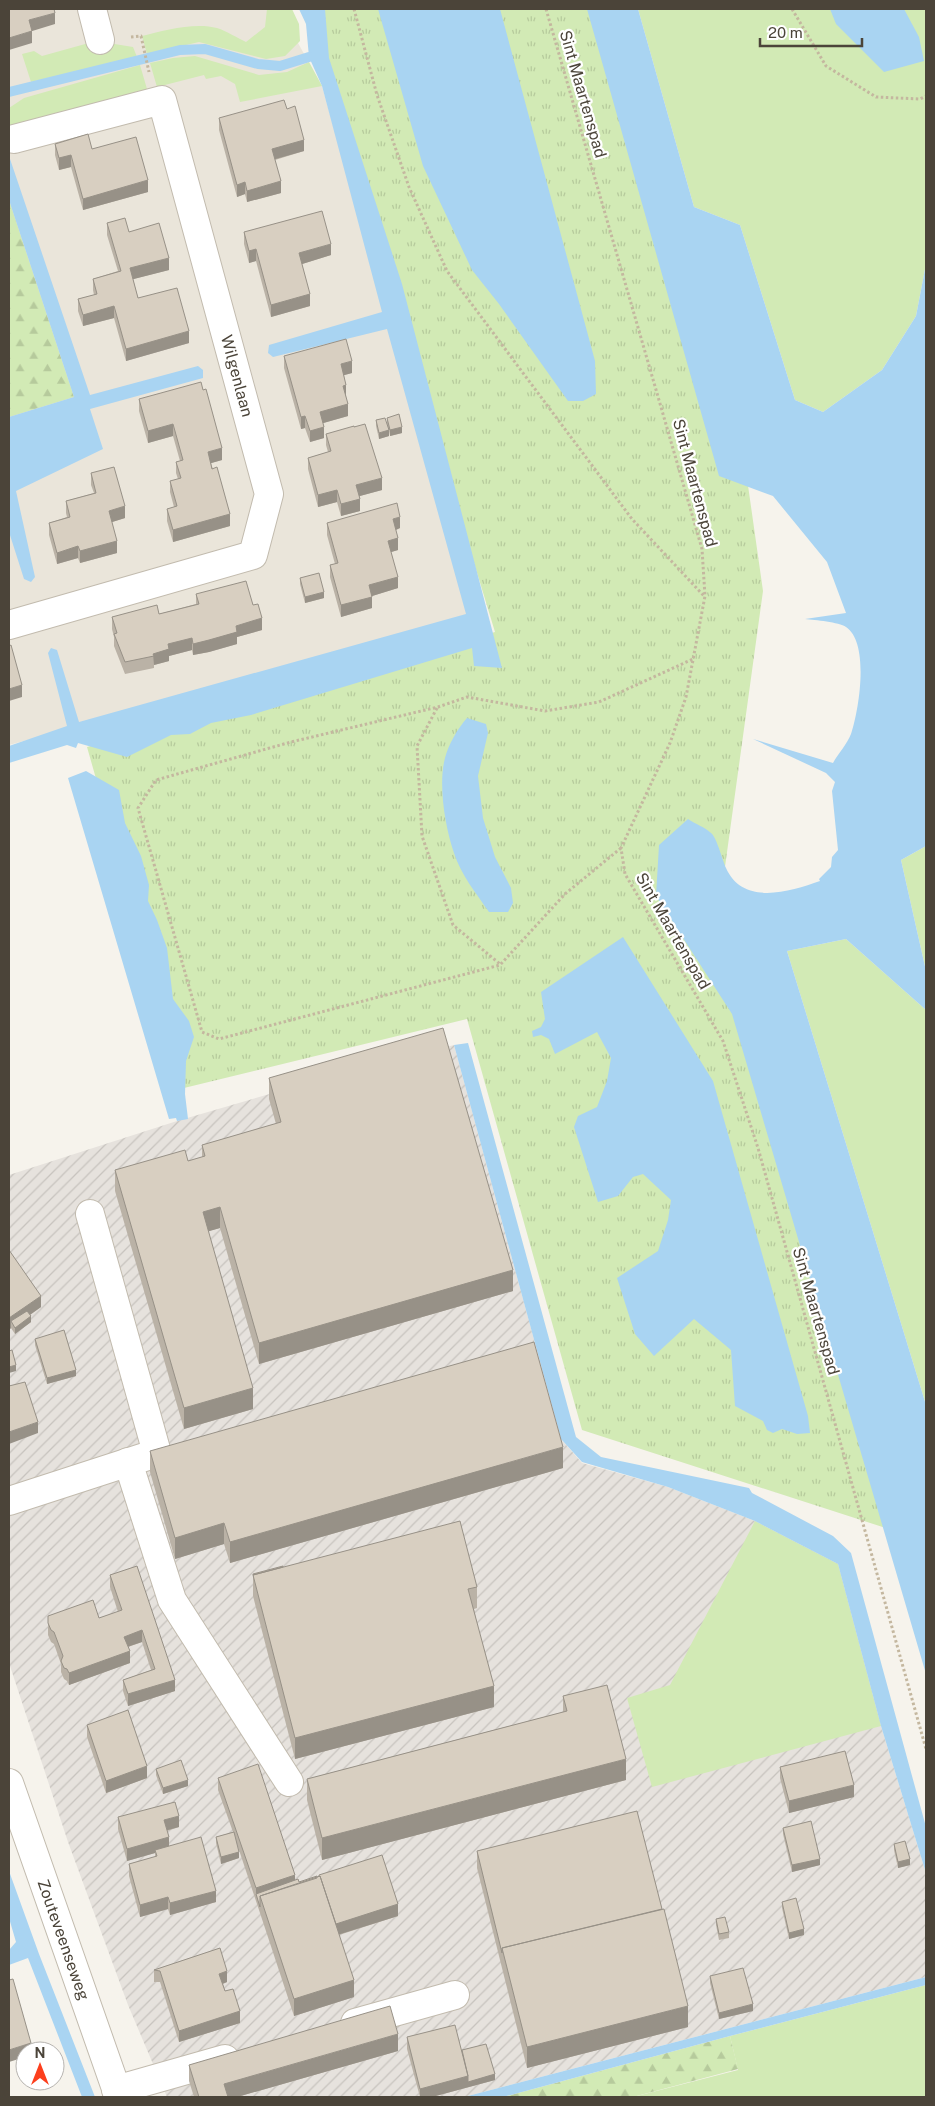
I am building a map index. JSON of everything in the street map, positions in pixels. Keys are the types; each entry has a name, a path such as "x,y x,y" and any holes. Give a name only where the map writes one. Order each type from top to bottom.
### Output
{"street":[{"path":"92,9 100,40"},
{"name":"Wilgenlaan","path":"9,625 253,555 269,494 162,100 14,139"},
{"path":"9,1501 167,1451 90,1214"},
{"path":"128,1462 172,1600 289,1782"},
{"name":"Zouteveenseweg","path":"9,1783 117,2094"},
{"path":"332,2029 455,1994"},
{"path":"117,2094 248,2053"}],"path":[{"path":"354,9 377,95 409,187 447,272 632,519 705,596"},
{"name":"Sint Maartenspad","path":"546,9 700,540 705,596 686,697 670,743 621,848 625,874 723,1041 758,1148 926,1749"},
{"path":"792,9 826,66 876,97 920,99 926,96"},
{"path":"144,49 149,71"},
{"path":"621,848 565,894 500,965 219,1039 202,1032 138,808 156,780 291,742 438,707 467,697 545,711 599,702 693,659"},
{"path":"438,707 417,746 422,836 453,925 500,965"}],"shaded area":[{"path":"9,9 279,9 322,86 472,620 9,745"},
{"path":"454,1045 561,1439 582,1463 668,1487 755,1521 838,1564 881,1726 926,1873 926,1977 464,2097 167,2097 128,2005 68,1842 9,1663 9,1175 177,1121 338,1074"}],"green space":[{"path":"267,9 292,9 299,24 300,41 285,56 266,59 199,42 147,54 142,36 180,28 209,26 246,42 265,27"},
{"path":"306,9 627,9 736,401 763,591 724,874 926,1541 582,1430 467,1019 184,1088 87,747 495,632"},
{"path":"638,9 926,9 926,264 916,316 882,370 823,412 795,400 740,225 694,207"},
{"path":"96,41 133,47 137,57 31,82 22,54 34,51 42,56"},
{"path":"195,56 259,75 287,72 309,62 322,86 240,102 235,84 221,76 206,79 204,75 157,87 150,63"},
{"path":"140,65 147,89 9,129 9,108 24,98"},
{"path":"9,200 74,397 9,417"},
{"path":"926,846 926,971 901,860"},
{"path":"846,939 926,1010 926,1405 787,951"},
{"path":"755,1521 838,1564 881,1726 652,1787 627,1698 670,1685"},
{"path":"926,1985 926,2097 633,2097 738,2070 730,2036"},
{"path":"730,2036 738,2069 633,2097 503,2097"}],"water":[{"path":"299,9 325,9 329,58 402,284 502,668 474,666 472,648 251,715 211,723 190,734 171,735 127,757 78,743 76,748 67,745 9,763 9,746 67,726 48,653 51,648 57,650 79,722 466,614 387,329 273,357 268,353 269,345 382,312 322,86 309,57 306,24"},
{"path":"378,9 500,9 595,361 596,394 583,401 568,401 499,304 472,270 423,166"},
{"path":"587,9 638,9 694,207 740,225 795,400 823,412 882,370 916,316 926,264 926,846 901,860 926,971 926,1010 846,939 787,951 926,1405 926,1674 732,1014 656,896 659,845 688,819 711,833 726,868 734,880 744,888 755,892 781,892 820,881 819,879 831,867 832,857 838,850 832,791 835,782 826,773 753,739 833,763 849,738 854,723 861,678 858,647 853,635 843,625 805,619 846,613 827,562 773,496 719,476"},
{"path":"830,9 904,9 919,37 924,61 884,72 836,24"},
{"path":"9,156 90,395 198,366 203,370 203,378 90,409 103,449 16,491 35,577 31,582 24,579 9,532 9,417 74,397 9,200"},
{"path":"467,718 486,724 488,733 478,776 483,818 495,857 511,888 513,903 508,912 489,912 461,869 448,831 443,806 443,768 446,753 451,742"},
{"path":"86,771 119,790 125,823 141,856 149,885 148,901 167,948 173,999 189,1021 194,1037 186,1061 185,1094 188,1119 177,1121 176,1118 169,1119 68,778"},
{"path":"623,937 713,1081 808,1416 810,1433 797,1434 782,1429 773,1433 767,1430 763,1421 735,1406 731,1350 694,1319 654,1356 635,1334 617,1278 658,1251 668,1220 671,1200 643,1174 633,1177 618,1196 598,1202 574,1127 578,1116 597,1107 607,1081 611,1058 597,1032 555,1054 549,1039 541,1035 533,1037 532,1031 541,1027 545,1019 541,992"},
{"path":"468,1043 576,1437 601,1457 749,1488 752,1493 833,1536 851,1553 926,1827 926,1873 881,1726 838,1564 755,1521 668,1487 582,1462 561,1439 454,1045"},
{"path":"9,1871 95,2097 82,2097 65,2053 65,2041 60,2041 28,1958 9,1965 9,1950 16,1942 9,1918"},
{"path":"926,1977 926,1985 503,2097 464,2097"}],"building":[{"path":"9,9 54,9 55,13 29,20 32,31 9,38"},
{"path":"284,100 287,109 295,106 304,140 272,149 281,181 247,191 245,182 237,185 219,118"},
{"path":"88,134 92,149 136,137 148,180 83,199 71,155 59,158 55,144"},
{"path":"322,211 331,244 299,253 310,294 271,305 256,249 249,251 244,232"},
{"path":"125,218 129,232 159,223 169,258 130,268 138,298 177,288 189,331 126,349 114,306 83,315 78,299 97,294 93,279 121,271 107,223"},
{"path":"346,339 352,361 341,364 346,385 343,386 348,404 320,412 324,427 310,431 305,416 301,417 284,356"},
{"path":"201,382 203,390 206,389 222,448 208,452 212,469 217,467 230,514 173,530 167,509 177,506 170,481 181,478 176,462 183,460 173,424 148,431 139,399"},
{"path":"399,414 402,427 390,430 387,418"},
{"path":"385,418 389,430 379,433 376,420"},
{"path":"365,424 382,478 356,485 360,499 341,504 337,490 318,495 308,458 331,451 326,434"},
{"path":"114,467 125,506 109,511 117,541 80,551 78,546 57,553 49,523 70,517 66,501 96,493 91,473"},
{"path":"397,503 400,517 393,519 398,538 388,541 398,577 369,585 372,597 341,605 330,565 338,563 327,523"},
{"path":"319,573 324,592 305,597 300,578"},
{"path":"246,581 253,605 258,604 262,618 236,626 237,632 193,644 192,638 168,644 169,649 153,654 154,656 125,662 114,634 117,633 112,617 157,605 159,614 199,604 196,594"},
{"path":"11,645 22,685 9,689 9,646"},
{"path":"443,1028 513,1270 259,1343 220,1207 203,1212 253,1388 184,1408 115,1170 185,1150 188,1161 205,1156 202,1145 281,1122 269,1078"},
{"path":"9,1250 41,1296 9,1318"},
{"path":"27,1311 31,1316 15,1328 11,1321"},
{"path":"64,1330 76,1370 47,1378 35,1339"},
{"path":"534,1342 563,1447 230,1542 224,1523 175,1538 150,1451"},
{"path":"12,1350 16,1365 9,1367 9,1351"},
{"path":"25,1382 38,1422 9,1432 9,1386"},
{"path":"460,1521 477,1587 468,1589 494,1686 295,1738 253,1575"},
{"path":"137,1566 175,1680 128,1694 123,1680 155,1669 142,1630 124,1637 130,1651 69,1673 61,1661 63,1656 54,1632 48,1623 48,1616 93,1600 99,1618 122,1610 110,1575"},
{"path":"283,1567 253,1575 253,1574"},
{"path":"607,1685 626,1759 322,1838 307,1779 567,1711 563,1696"},
{"path":"128,1710 147,1766 106,1781 87,1725"},
{"path":"845,1751 854,1785 789,1801 780,1767"},
{"path":"181,1760 188,1780 163,1788 156,1769"},
{"path":"258,1764 295,1875 256,1888 218,1778"},
{"path":"175,1802 179,1816 164,1820 169,1837 127,1849 118,1817"},
{"path":"637,1811 662,1909 502,1948 502,1953 477,1851"},
{"path":"811,1821 820,1859 792,1865 783,1828"},
{"path":"234,1832 239,1852 221,1857 216,1837"},
{"path":"201,1837 216,1891 170,1903 168,1897 140,1905 129,1864 157,1856 155,1850"},
{"path":"905,1841 910,1859 898,1862 894,1844"},
{"path":"382,1855 398,1904 336,1924 319,1875"},
{"path":"317,1876 317,1878 260,1896 260,1907 256,1894 298,1879 299,1882"},
{"path":"320,1876 354,1980 294,1999 260,1896"},
{"path":"796,1898 804,1929 789,1933 782,1902"},
{"path":"664,1909 688,2006 527,2047 502,1948"},
{"path":"725,1917 729,1932 719,1934 716,1919"},
{"path":"220,1948 227,1971 219,1974 225,1991 233,1989 240,2011 179,2031 160,1971 154,1970"},
{"path":"743,1968 753,2004 719,2013 710,1976"},
{"path":"13,1979 30,2041 15,2041 15,2048 9,2050 9,1980"},
{"path":"390,2006 398,2034 224,2084 228,2097 199,2097 189,2065"},
{"path":"455,2025 468,2076 420,2089 407,2037"},
{"path":"486,2044 495,2074 468,2082 462,2050"}],"waterway":[{"path":"9,92 180,50 205,49 258,64 280,66 309,57"}]}
